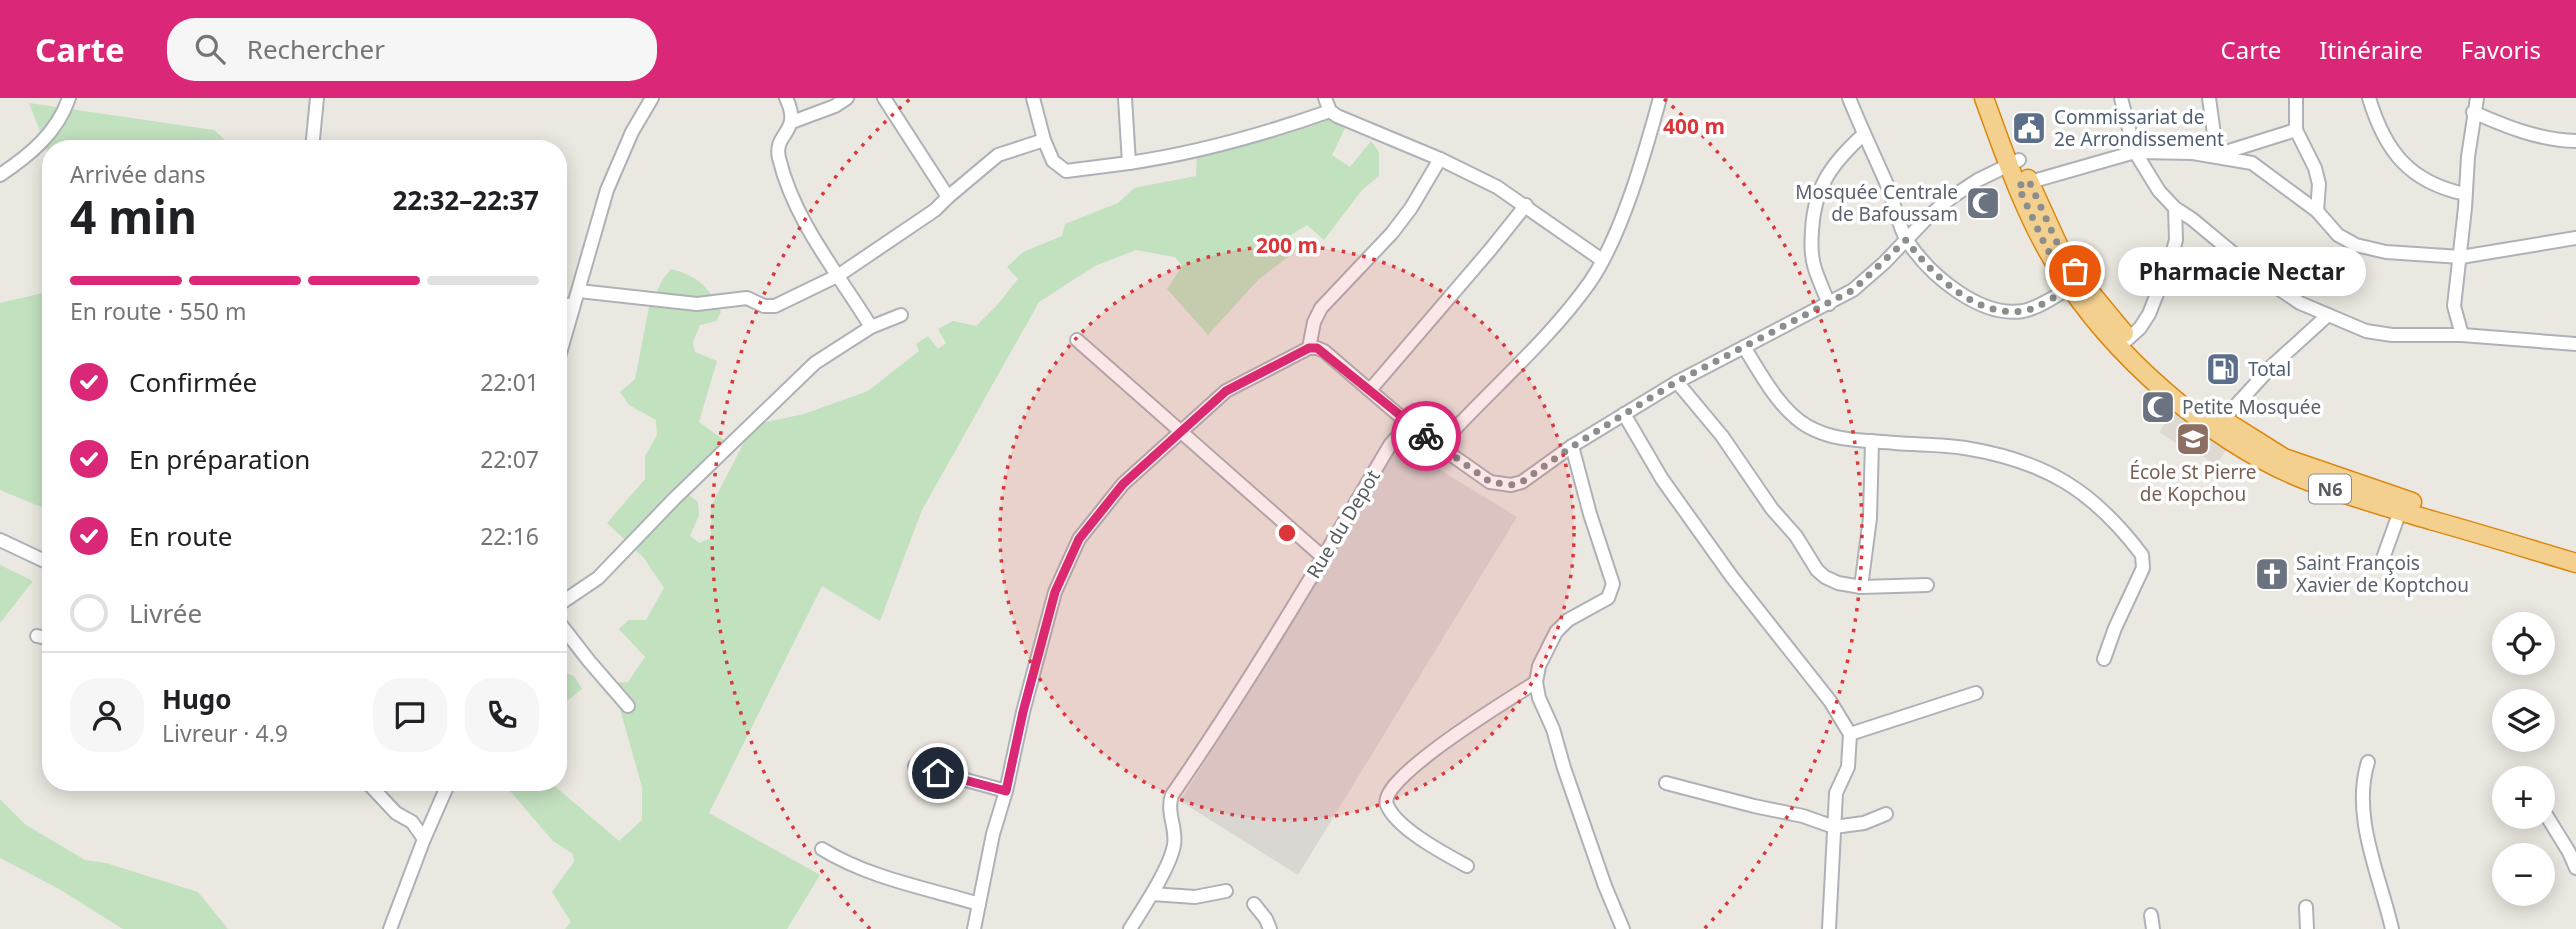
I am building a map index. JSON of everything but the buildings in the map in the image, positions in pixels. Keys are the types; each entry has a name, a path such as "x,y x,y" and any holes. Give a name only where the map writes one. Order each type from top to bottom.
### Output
{"highway":[{"name":"N6","path":"1984,98 2014,162 2046,247 2071,287 2124,342 2218,425 2331,482 2399,510 2543,548 2576,552"},
{"name":"N6","path":"1997,98 2014,162"},
{"name":"N6","path":"2023,184 2059,247 2124,342"},
{"name":"N6","path":"2331,482 2543,548 2576,563"}],"street":[{"path":"44,140 52,131 69,98"},
{"path":"313,140 317,98"},
{"path":"567,328 607,190 632,132 652,98"},
{"path":"786,98 792,111 792,122 780,141 778,154 793,201 813,238 871,327"},
{"path":"792,122 835,106 847,98"},
{"path":"884,98 948,197"},
{"path":"1033,98 1033,106 1053,161 1066,171 1129,163 1254,136 1330,111 1497,187 1602,260"},
{"path":"1125,98 1129,163"},
{"path":"1325,98 1330,111"},
{"path":"1441,449 1453,431 1566,315 1591,280 1623,213 1660,98"},
{"path":"1849,98 1888,187 1906,240 1927,267 1945,282 1983,305 2008,311 2024,311 2071,287"},
{"path":"2121,98 2135,152 2159,191 2175,208 2263,278 2300,303 2366,331 2392,335 2462,335 2576,344"},
{"path":"2209,98 2214,134 2213,156"},
{"path":"2296,98 2296,130 2315,167 2319,184 2317,211"},
{"path":"2369,98 2386,138 2410,170 2425,181 2465,194"},
{"path":"2462,335 2454,306 2473,112 2477,98"},
{"path":"2473,112 2508,128 2557,141 2576,141"},
{"path":"2213,156 2296,130"},
{"path":"1829,304 1814,266 1811,243 1813,206 1825,178 1844,152 1864,134"},
{"path":"579,290 696,304 747,299 764,306 775,306 839,275 935,210 998,155 1044,140"},
{"path":"0,175 27,158 42,142"},
{"path":"2023,184 2135,152 2193,153 2252,163 2317,211 2338,235 2356,246 2418,256 2460,257 2576,238"},
{"path":"1309,348 1314,322 1321,308 1392,233 1411,208 1440,159"},
{"path":"974,929 993,834 1055,592 1079,539 1123,484 1226,391 1309,348 1317,348 1441,449 1490,482 1511,485 1522,482 1573,446 1676,382 1853,290 1952,197 2014,162"},
{"path":"1370,390 1526,205"},
{"path":"2124,342 2149,314 2171,261 2176,240 2175,208"},
{"path":"567,305 573,306"},
{"path":"567,599 598,578 674,499 815,363 871,327 901,315"},
{"path":"2218,425 2272,366 2328,315"},
{"path":"1077,340 1324,558"},
{"path":"1744,347 1768,385 1805,425 1847,441 1964,447 2027,462 2065,480 2089,498 2142,555 2143,568 2104,659"},
{"path":"1676,382 1722,436 1772,509 1796,536 1817,570 1825,577 1838,583 1861,587 1927,586"},
{"path":"1624,414 1662,479 1732,577 1830,701 1850,734 1848,767 1836,793 1829,929"},
{"name":"Rue du Depot","path":"1130,929 1152,894 1173,849 1175,840 1169,804 1172,795 1218,728 1324,558 1390,445 1407,429 1416,429"},
{"path":"1861,587 1870,518 1872,441"},
{"path":"1573,446 1590,514 1613,584 1612,591 1608,598 1568,620 1556,632 1539,666 1536,682 1539,698 1553,729 1605,886 1623,929"},
{"path":"2381,564 2399,510"},
{"path":"0,540 42,560"},
{"path":"567,633 628,706"},
{"path":"37,636 42,637"},
{"path":"1467,866 1417,836 1397,818 1387,804 1387,797 1391,789 1429,753 1536,682"},
{"path":"1850,734 1976,692"},
{"path":"2368,762 2364,774 2362,802 2392,929"},
{"path":"915,766 1006,791"},
{"path":"1666,783 1803,816 1834,827 1864,823 1886,814"},
{"path":"375,791 396,813 412,822 424,839"},
{"path":"390,929 445,791"},
{"path":"2555,829 2576,868"},
{"path":"822,849 842,862 868,872 979,904"},
{"path":"1152,894 1195,897 1226,891"},
{"path":"1254,904 1270,929"},
{"path":"2306,907 2307,929"},
{"path":"2151,915 2153,929"}],"shaded area":[{"name":"École St Pierre de Kopchou","path":"2175,409 2228,447 2216,466 2188,445 2183,448 2159,432"},
{"path":"1411,435 1435,451 1429,463 1517,517 1298,875 1180,801 1260,675 1398,445 1406,436"}],"green space":[{"path":"29,103 214,130 225,140 43,140"},
{"path":"1316,109 1347,124 1332,155 1350,167 1371,141 1379,152 1379,176 1362,190 1324,240 1307,225 1291,235 1301,247 1258,280 1208,335 1167,289 1182,266 1175,257 1136,250 1095,266 1039,302 922,510 880,621 822,586 709,813 820,875 787,929 565,929 571,922 552,892 574,862 573,854 553,841 510,791 561,791 619,841 642,820 642,787 620,709 598,684 628,682 645,657 619,629 629,620 646,620 664,588 644,558 607,523 645,479 645,456 657,435 656,420 629,405 620,392 635,379 649,307 671,269 702,284 721,312 716,321 700,325 693,342 695,352 717,361 699,422 728,443 684,491 698,502 699,515 690,536 699,543 711,538 711,506 753,425 804,414 868,391 919,351 916,344 928,336 938,349 946,343 938,329 953,321 976,326 1018,279 1007,267 1023,252 1062,236 1065,224 1118,203 1134,188 1196,176 1197,150"},
{"path":"42,293 42,507 0,490 0,303"},
{"path":"0,565 33,581 0,623"},
{"path":"567,673 574,676 582,689 567,701"},
{"path":"0,799 26,825 85,860 106,863 198,892 228,929 123,929 59,889 0,858"}],"way so far":[{"path":"1426,436 1490,482 1511,485 1522,482 1573,446 1676,382 1853,290 1906,240 1927,267 1964,295 1983,305 2008,311 2024,311 2071,287 2046,247 2018,186 2029,181 2059,247 2075,271"}],"place":[{"name":"Commissariat de 2e Arrondissement","path":"2029,128"},
{"name":"Mosquée Centrale de Bafoussam","path":"1983,203"},
{"name":"Pharmacie Nectar","path":"2075,271"},
{"name":"Total","path":"2223,369"},
{"name":"Petite Mosquée","path":"2158,407"},
{"name":"École St Pierre de Kopchou","path":"2193,439"},
{"name":"Saint François Xavier de Koptchou","path":"2272,574"}],"route":[{"path":"938,773 1006,791 1023,712 1055,592 1079,539 1123,484 1226,391 1309,348 1317,348 1426,436"}]}
